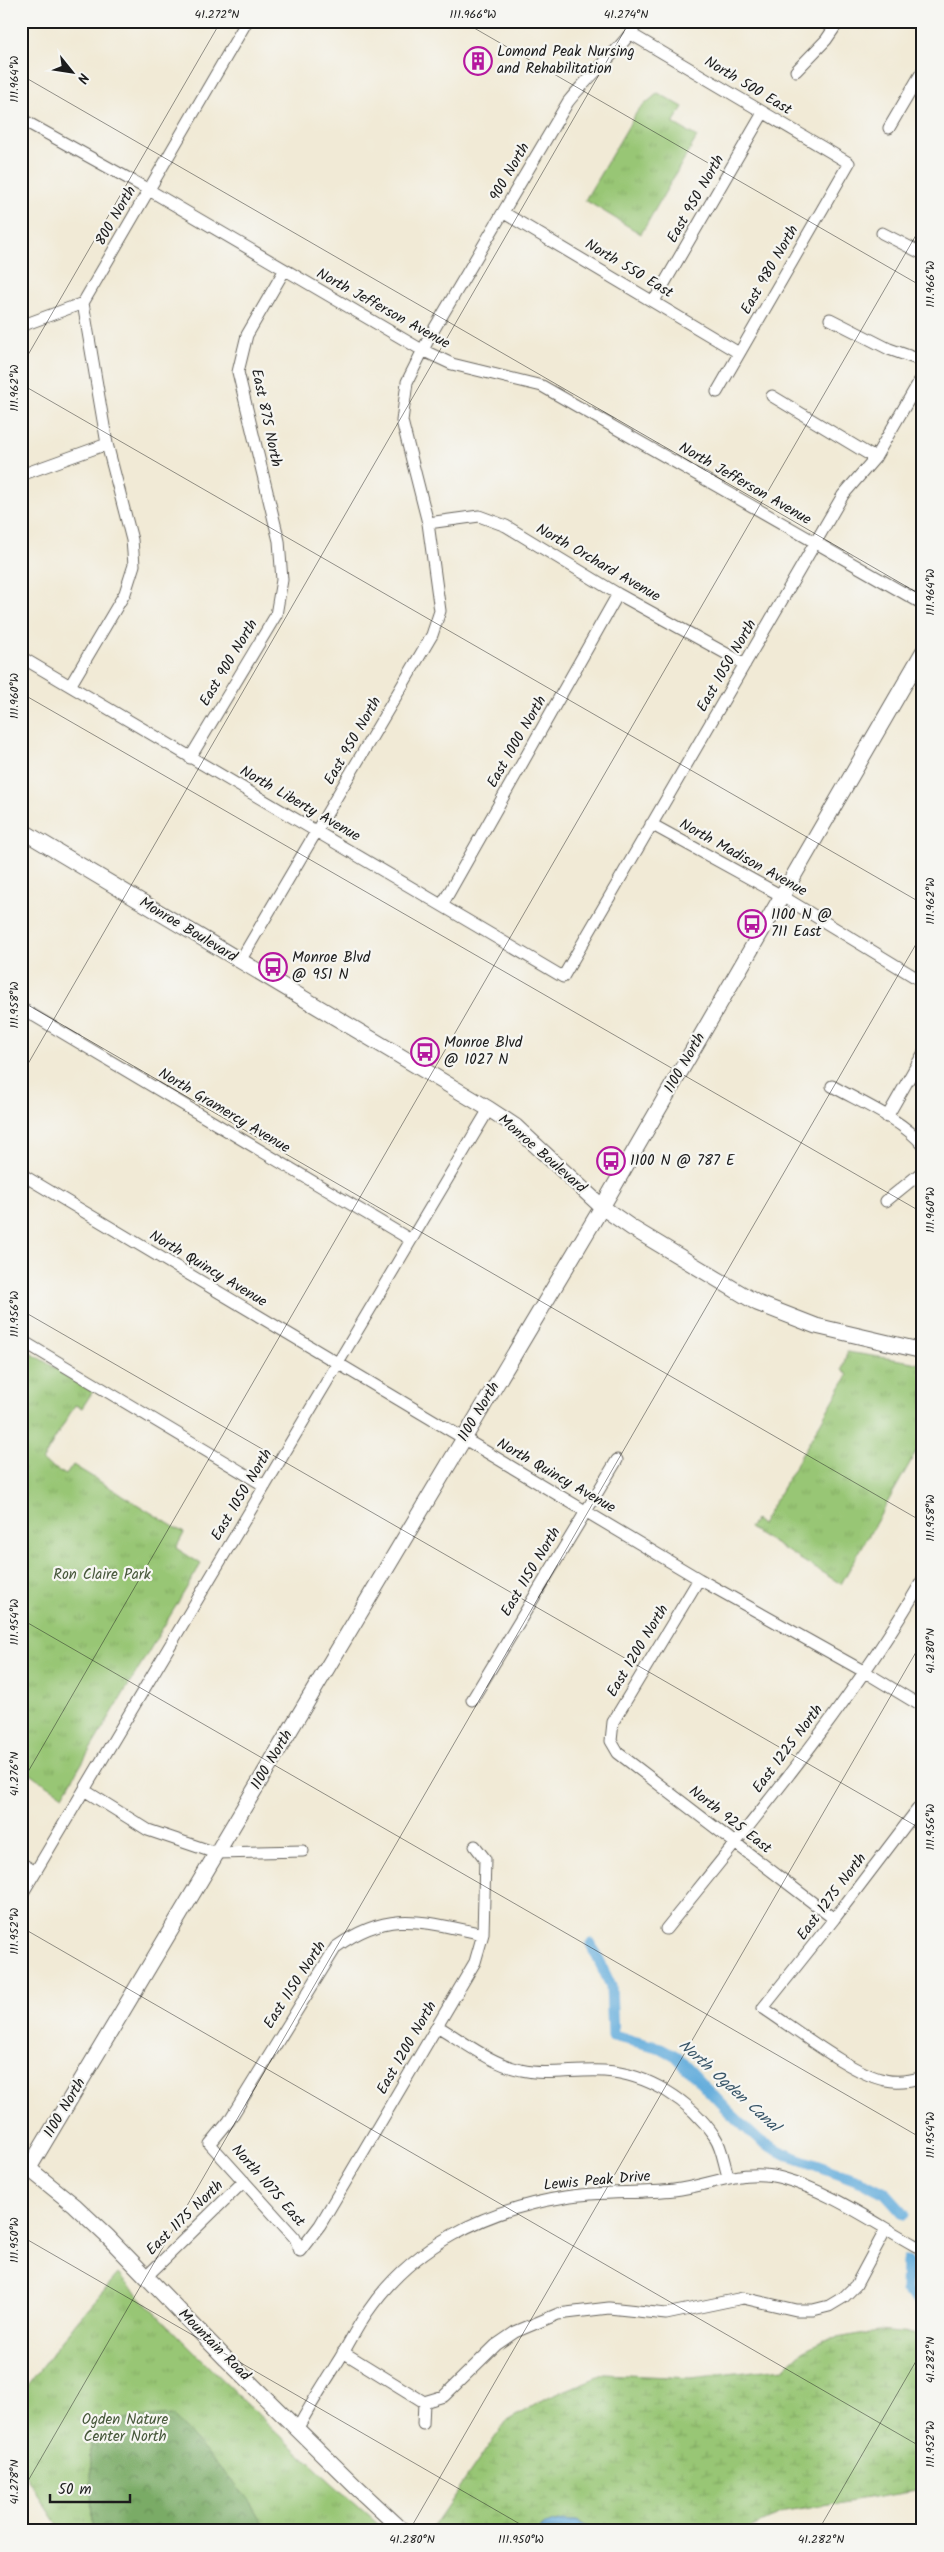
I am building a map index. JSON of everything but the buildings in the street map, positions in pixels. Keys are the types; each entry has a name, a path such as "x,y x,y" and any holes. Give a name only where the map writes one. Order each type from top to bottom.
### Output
{"street":[{"name":"800 North","path":"82,304 247,21"},
{"name":"900 North","path":"440,611 428,523 402,422 407,382 422,350 568,102 586,79 631,34 639,21"},
{"path":"796,71 826,40 838,21"},
{"name":"North 500 East","path":"631,34 849,163"},
{"path":"889,128 923,70"},
{"name":"East 950 North","path":"654,301 763,112"},
{"name":"North Jefferson Avenue","path":"22,121 149,190 284,271 422,350 452,364 542,386 816,541 923,604"},
{"name":"East 980 North","path":"716,392 849,163"},
{"name":"North 550 East","path":"504,213 738,353"},
{"path":"882,233 923,254"},
{"name":"East 875 North","path":"282,580 279,541 238,372 247,335 284,271"},
{"path":"21,326 82,304 107,444 132,540 134,565 125,593 70,686"},
{"path":"830,318 889,349 923,361"},
{"name":"East 1050 North","path":"563,978 843,495 875,458 923,375"},
{"path":"772,396 875,458"},
{"path":"21,475 107,444"},
{"name":"North Orchard Avenue","path":"428,523 479,516 506,526 618,594 746,664"},
{"name":"East 900 North","path":"190,758 276,615 282,580"},
{"name":"East 1000 North","path":"442,905 618,594"},
{"name":"East 950 North","path":"240,961 432,635 440,611"},
{"name":"1100 North","path":"25,2165 216,1853 602,1207 923,652"},
{"name":"North Liberty Avenue","path":"21,657 190,758 318,831 563,978"},
{"name":"North Madison Avenue","path":"651,824 782,896 923,982"},
{"name":"Monroe Boulevard","path":"21,830 489,1109 515,1126 602,1207 632,1228 757,1302 816,1326 923,1351"},
{"name":"North Gramercy Avenue","path":"21,1008 411,1240"},
{"path":"887,1117 923,1054"},
{"path":"832,1086 887,1117 916,1137 923,1145"},
{"name":"East 1050 North","path":"21,1896 489,1109"},
{"path":"886,1201 923,1171"},
{"name":"North Quincy Avenue","path":"21,1174 464,1439 585,1509 699,1579 865,1672 923,1707"},
{"path":"21,1340 265,1486"},
{"name":"East 1150 North","path":"472,1700 585,1509 617,1460"},
{"name":"East 1200 North","path":"611,1741 613,1722 699,1579"},
{"name":"East 1225 North","path":"666,1929 735,1843 865,1672 890,1636 923,1579"},
{"name":"North 925 East","path":"611,1741 618,1753 834,1919"},
{"path":"84,1790 148,1830 216,1853 302,1851"},
{"name":"East 1275 North","path":"923,1802 763,2008 856,2069 884,2080 908,2082 923,2077"},
{"name":"East 1200 North","path":"300,2251 320,2225 475,1962 483,1934 485,1860 475,1846"},
{"path":"21,1863 35,1872"},
{"name":"East 1150 North","path":"210,2144 229,2121 336,1947 354,1934 380,1923 399,1920 416,1920 483,1934"},
{"path":"437,2026 505,2065 522,2071 604,2071 631,2075 658,2086 677,2097 716,2138 728,2176"},
{"name":"North 1075 East","path":"210,2144 295,2238 300,2251"},
{"name":"Mountain Road","path":"25,2165 74,2205 356,2487 404,2531"},
{"name":"Lewis Peak Drive","path":"298,2428 366,2314 400,2274 420,2255 467,2225 516,2207 551,2199 588,2194 675,2190 728,2176 780,2177 809,2187 923,2247"},
{"name":"East 1175 North","path":"147,2276 244,2181"},
{"path":"343,2352 424,2402 444,2396 496,2345 515,2332 558,2314 609,2308 666,2314 743,2298 796,2310 812,2310 829,2306 844,2297 856,2285 886,2229"},
{"path":"423,2424 424,2402"}],"green space":[{"path":"658,93 683,107 673,123 697,137 641,234 585,200 638,110"},
{"name":"Ron Claire Park","path":"21,1347 93,1391 82,1408 75,1405 42,1461 66,1475 73,1465 184,1533 176,1548 201,1564 63,1795 21,1768"},
{"path":"847,1352 923,1365 923,1440 841,1584 749,1528 755,1520 761,1525 848,1375 842,1370"},
{"name":"Ogden Nature Center North","path":"118,2274 249,2406 386,2531 61,2531 21,2469 21,2394 77,2321"},
{"path":"878,2331 923,2335 923,2490 785,2512 743,2531 596,2531 590,2527 545,2525 538,2531 430,2531 505,2422 549,2397 605,2374 690,2378 784,2368 803,2351 825,2340"},
{"path":"172,2415 249,2500 267,2531 92,2531 90,2422"}],"water":[{"path":"563,2520 576,2521 596,2531 538,2531 545,2525"}],"waterway":[{"name":"North Ogden Canal","path":"591,1944 611,1986 613,2036 661,2048 676,2056 729,2112 760,2141 785,2154 865,2183 885,2193 904,2214"},
{"name":"North Ogden Canal","path":"907,2261 906,2290 923,2304"}],"place":[{"name":"Lomond Peak Nursing and Rehabilitation","path":"478,61"},
{"name":"1100 N @ 711 East","path":"752,924"},
{"name":"Monroe Blvd @ 951 N","path":"273,967"},
{"name":"Monroe Blvd @ 1027 N","path":"425,1052"},
{"name":"1100 N @ 787 E","path":"611,1161"}]}
